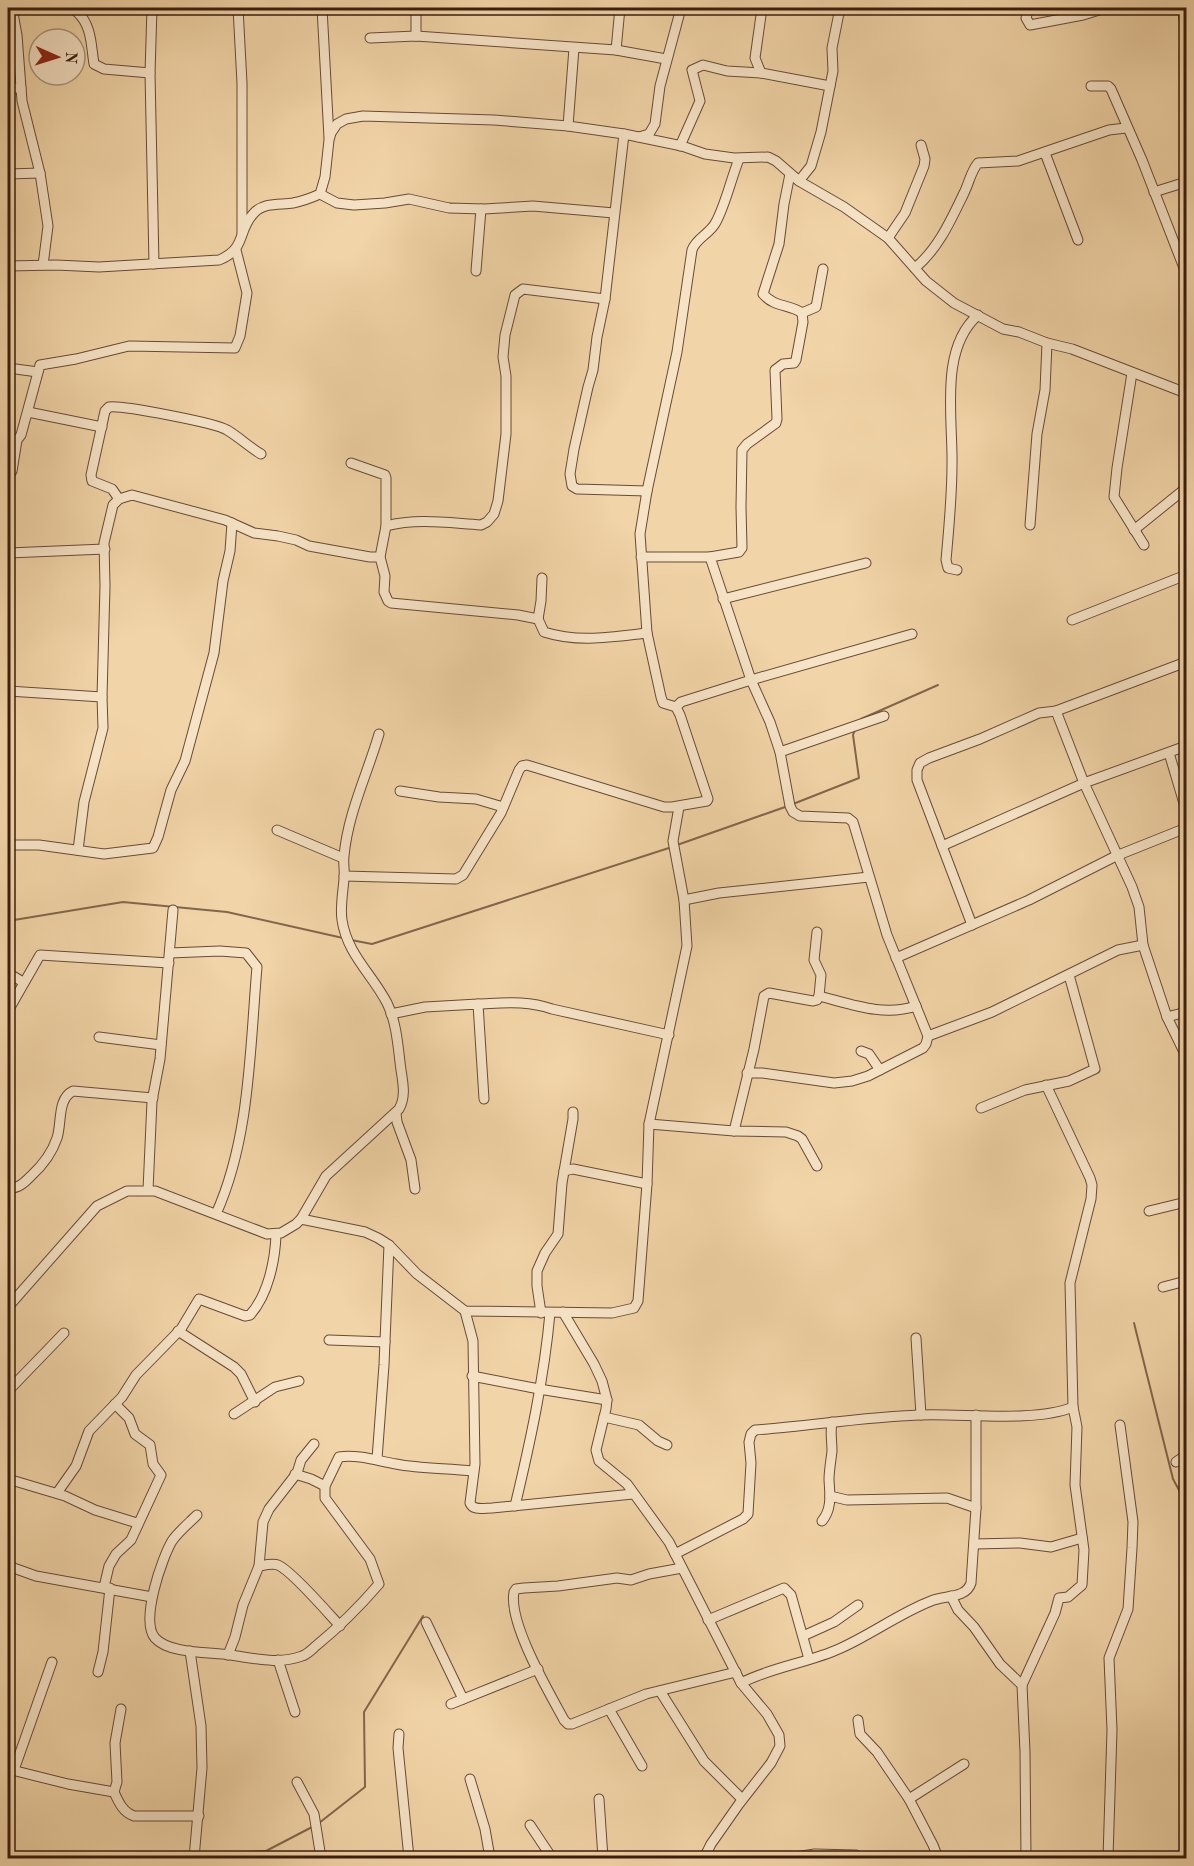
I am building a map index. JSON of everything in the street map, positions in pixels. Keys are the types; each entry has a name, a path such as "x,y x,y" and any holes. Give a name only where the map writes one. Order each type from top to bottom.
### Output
{"street":[{"path":"12,8 17,35 22,101 40,173 48,226 43,266"},
{"path":"152,8 150,73 154,264"},
{"path":"238,8 242,84 242,241"},
{"path":"8,266 99,267 219,260 231,256 236,250 253,213 266,205 300,202 320,194 326,177 329,140 322,8"},
{"path":"416,8 416,36"},
{"path":"615,50 620,8"},
{"path":"639,137 649,134 655,124 666,59 681,8"},
{"path":"761,73 755,58 762,8"},
{"path":"799,182 811,166 817,150 833,71 833,35 840,8"},
{"path":"1029,8 1026,18 1030,25 1083,15 1106,8"},
{"path":"1182,8 1186,29"},
{"path":"77,12 89,27 94,64 104,69 150,73"},
{"path":"370,38 416,36 615,50 666,59"},
{"path":"568,126 574,48"},
{"path":"680,146 700,101 692,70 703,65 727,71 761,73 830,86"},
{"path":"1091,86 1108,86 1142,160 1186,273"},
{"path":"8,88 21,88"},
{"path":"329,140 337,124 346,119 363,116 494,120 568,126 624,134 705,154 739,159 768,158 776,161 799,182 844,207 888,238 926,281 954,303 1003,329 1072,349 1186,393"},
{"path":"915,268 936,245 976,165 985,162 1012,162 1045,153 1108,130 1126,128"},
{"path":"624,134 605,299 593,370 570,474 572,486 577,489 647,491"},
{"path":"888,238 905,213 924,166 925,159 921,145"},
{"path":"1045,153 1078,240"},
{"path":"676,707 663,703 647,633 640,534 677,352 692,250 695,243 711,231 718,219 739,159"},
{"path":"8,174 40,173"},
{"path":"641,557 710,557 739,552 742,548 742,450 776,423 775,370 783,364 794,363 796,360 803,322 802,313 796,309 780,306 764,294 779,244 790,174"},
{"path":"1154,192 1186,182"},
{"path":"320,194 337,203 354,206 409,199 439,207 481,209 533,206 614,213"},
{"path":"242,208 253,213"},
{"path":"476,271 481,209"},
{"path":"8,472 12,471 15,462 12,440 21,435 40,365 129,346 235,348 240,336 247,293 236,250"},
{"path":"802,313 816,307 823,269"},
{"path":"386,526 406,521 481,525 487,522 494,514 498,501 506,414 506,376 503,357 505,335 515,295 523,289 605,299"},
{"path":"957,570 948,568 946,560 952,462 950,409 952,381 959,341 968,324 978,315"},
{"path":"1030,525 1037,434 1045,390 1047,343"},
{"path":"8,368 38,372"},
{"path":"1132,374 1114,489 1116,502 1144,545"},
{"path":"119,499 112,489 92,481 91,475 106,409 113,406 190,419 226,429 249,448 261,454"},
{"path":"28,412 102,426"},
{"path":"351,463 385,475 386,526 380,557 385,576 384,592 388,601 538,619"},
{"path":"1134,530 1186,488"},
{"path":"78,850 84,802 102,737 105,549 110,514 113,505 119,499 132,495 232,523 254,533 287,538 309,546 370,558 380,557"},
{"path":"8,845 39,845 104,855 146,850 153,848 156,844 171,790 185,761 214,653 223,581 230,552 232,523"},
{"path":"8,553 105,549"},
{"path":"710,557 751,680 780,752 788,800 793,812 800,816 848,818 853,822 896,958 928,1036 923,1048 852,1081 834,1083 747,1073"},
{"path":"723,599 866,563"},
{"path":"1072,620 1186,575"},
{"path":"542,578 538,619 544,632 561,637 591,639 647,633"},
{"path":"676,707 681,702 751,680 912,634"},
{"path":"972,925 917,780 916,770 920,763 1039,714 1056,711 1186,662"},
{"path":"8,691 102,697"},
{"path":"344,876 456,879 468,870 503,807 522,766 527,765 664,807 678,807 707,801 708,797 676,707"},
{"path":"1056,711 1084,783 1132,887 1139,907 1143,945 1167,1017 1186,1056"},
{"path":"780,752 884,716"},
{"path":"9,1300 97,1206 127,1191 148,1190 173,1196 267,1234 276,1235 290,1230 301,1219 326,1176 396,1113 403,1103 404,1090 398,1044 391,1014 387,1003 356,959 342,919 343,858 355,802 379,734"},
{"path":"942,846 1084,783 1186,746"},
{"path":"1169,753 1186,810"},
{"path":"400,791 439,798 476,799 503,807"},
{"path":"301,1219 365,1232 378,1238 389,1245 417,1274 465,1311 612,1313 633,1308 638,1301 649,1124 687,946 684,900 673,841 678,807"},
{"path":"896,958 1029,900 1116,856 1186,828"},
{"path":"277,830 343,858"},
{"path":"684,900 719,893 869,877"},
{"path":"148,1190 153,1098 161,1046 173,910"},
{"path":"734,1131 764,996 770,993 813,1001 819,996 820,975 814,956 817,932"},
{"path":"928,1036 992,1012 1118,950 1143,945"},
{"path":"8,1011 40,955 170,958 220,951 246,953 257,967 245,1108 229,1182 216,1214"},
{"path":"8,973 23,982"},
{"path":"981,1108 1025,1090 1069,1081 1095,1069 1069,975"},
{"path":"819,996 879,1012 916,1006"},
{"path":"391,1014 425,1007 525,1002 669,1035"},
{"path":"478,1005 484,1099"},
{"path":"1167,1017 1186,1011"},
{"path":"99,1037 161,1046"},
{"path":"861,1051 868,1054 879,1070"},
{"path":"1026,1858 1022,1685 1055,1613 1059,1598 1068,1597 1082,1585 1082,1538 1075,1485 1077,1427 1073,1407 1070,1283 1091,1199 1092,1185 1046,1085"},
{"path":"8,1188 17,1188 44,1165 57,1138 63,1101 67,1094 73,1091 153,1098"},
{"path":"515,1506 530,1443 546,1353 546,1313 537,1286 537,1271 545,1253 558,1234 573,1112"},
{"path":"396,1113 411,1160 415,1189"},
{"path":"649,1124 734,1131 786,1132 798,1136 817,1166"},
{"path":"568,1167 647,1184"},
{"path":"1149,1211 1186,1202"},
{"path":"57,1493 76,1466 89,1431 116,1404 136,1375 178,1331 202,1298 238,1314 250,1315 256,1308 275,1255 276,1235"},
{"path":"377,1459 389,1245"},
{"path":"1163,1287 1186,1281"},
{"path":"465,1311 473,1341 475,1464 471,1506 475,1509 633,1494"},
{"path":"563,1312 594,1364 607,1400 596,1455 599,1461 627,1484 669,1542 741,1683 774,1724 779,1735 780,1746 771,1763 742,1799 704,1858"},
{"path":"178,1331 234,1367 241,1374 255,1402"},
{"path":"8,1391 63,1333"},
{"path":"916,1338 921,1415"},
{"path":"329,1340 385,1342"},
{"path":"472,1376 607,1400"},
{"path":"234,1414 275,1387 299,1381"},
{"path":"98,1672 103,1652 109,1566 116,1554 131,1540 161,1475 153,1464 150,1445 135,1434 129,1418 116,1404"},
{"path":"675,1554 743,1519 748,1514 751,1463 749,1442 755,1430 921,1415 1033,1415 1062,1412 1073,1407"},
{"path":"741,1683 764,1671 841,1648 930,1601 961,1594 970,1588 976,1508 976,1415"},
{"path":"604,1417 639,1425 658,1441 667,1445"},
{"path":"822,1521 827,1515 830,1496 832,1422"},
{"path":"1108,1858 1112,1730 1109,1658 1128,1609 1133,1522 1120,1425"},
{"path":"228,1654 243,1605 259,1566 263,1522 273,1503 295,1474 301,1460 314,1443"},
{"path":"1176,1462 1186,1455"},
{"path":"197,1515 172,1540 163,1562 152,1597 150,1624 155,1638 168,1646 190,1651 278,1660 305,1655 340,1626 379,1582 369,1559 325,1498 325,1486 339,1457 377,1459 398,1464 473,1471"},
{"path":"295,1474 325,1486"},
{"path":"8,1479 57,1493 94,1510 137,1524"},
{"path":"830,1496 847,1500 947,1498 976,1508"},
{"path":"974,1544 1020,1543 1051,1548 1082,1538"},
{"path":"259,1566 278,1565 292,1576 340,1626"},
{"path":"8,1566 36,1576 107,1587 152,1597"},
{"path":"682,1568 649,1574 632,1580 617,1578 516,1589 513,1597 523,1636 566,1723 572,1724 646,1694 736,1672"},
{"path":"708,1620 784,1588 791,1595 809,1659"},
{"path":"951,1596 955,1605 1000,1664 1022,1685"},
{"path":"803,1636 834,1622 858,1605"},
{"path":"426,1622 463,1699"},
{"path":"190,1651 201,1726 202,1768 194,1858"},
{"path":"278,1660 295,1712"},
{"path":"52,1662 11,1769 68,1784 114,1792"},
{"path":"451,1704 538,1669"},
{"path":"660,1691 704,1761 742,1799"},
{"path":"121,1709 115,1743 117,1782 114,1792 122,1808 134,1816 199,1816"},
{"path":"609,1709 642,1766"},
{"path":"858,1720 861,1734 877,1752 909,1799 938,1858"},
{"path":"399,1734 398,1748 409,1858"},
{"path":"909,1799 964,1764"},
{"path":"470,1779 485,1829 490,1858"},
{"path":"297,1782 314,1814 321,1858"},
{"path":"599,1799 603,1858"},
{"path":"530,1825 552,1858"},
{"path":"788,1858 815,1854 856,1855 860,1858"},
{"path":"724,1858 733,1858"}],"waterway":[{"path":"859,722 861,719 938,685"},
{"path":"793,804 859,778 853,735 855,730"},
{"path":"677,845 788,806"},
{"path":"351,940 372,944 672,847"},
{"path":"8,921 123,902 227,912 343,938"},
{"path":"1134,1323 1173,1479 1186,1503"},
{"path":"319,1823 365,1787 364,1712 423,1616"},
{"path":"197,1854 266,1851 314,1826"},
{"path":"169,1858 191,1855"}]}
